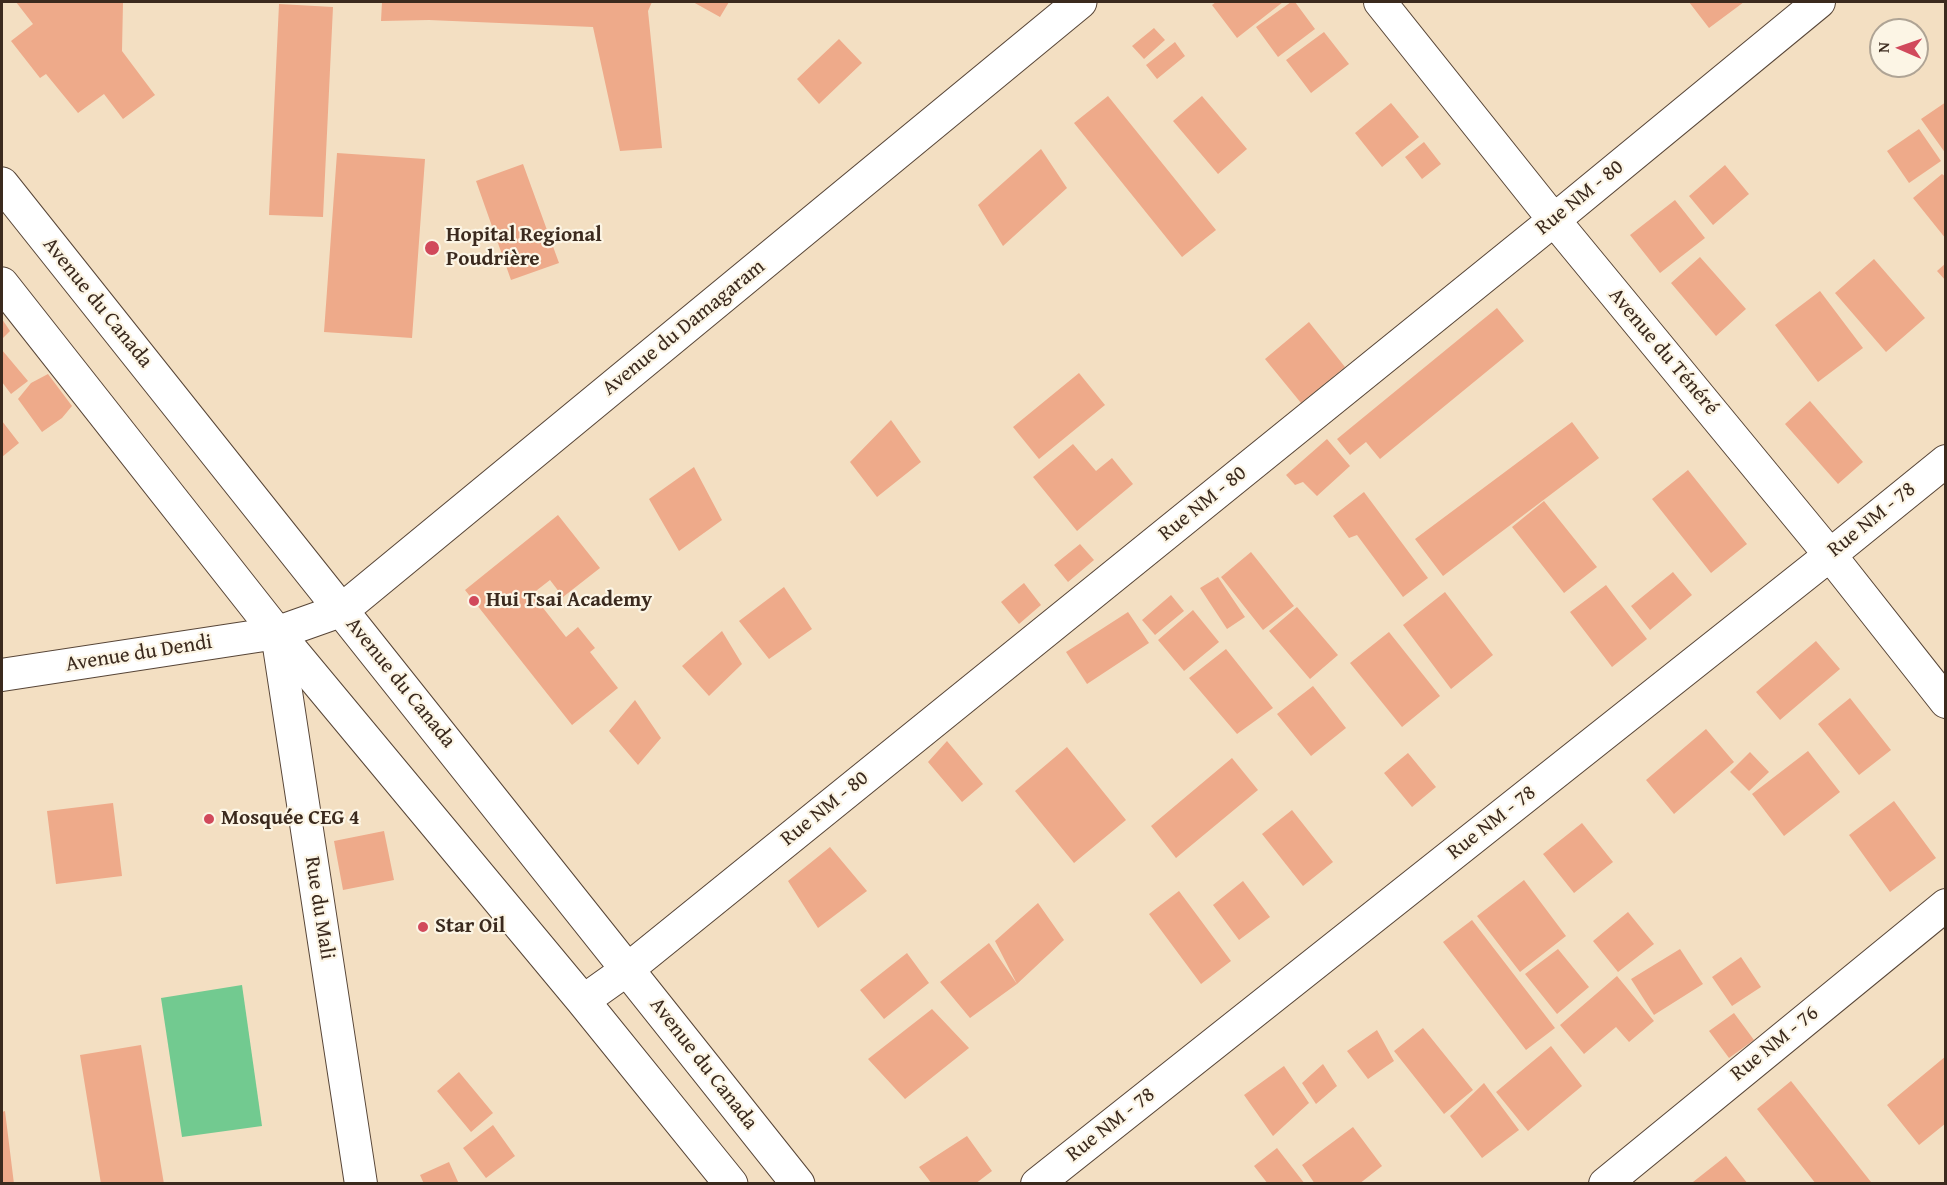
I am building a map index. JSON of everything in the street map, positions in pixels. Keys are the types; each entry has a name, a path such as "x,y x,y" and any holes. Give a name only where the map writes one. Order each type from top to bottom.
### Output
{"street":[{"name":"Avenue du Damagaram","path":"277,633 342,610 1080,2"},
{"name":"Avenue du Ténéré","path":"1380,2 1554,220 1830,555 1946,702"},
{"name":"Rue NM - 80","path":"583,1001 628,969 1554,220 1819,2"},
{"name":"Avenue du Canada","path":"2,184 798,1184"},
{"path":"2,284 277,633 583,1001 731,1184"},
{"name":"Rue NM - 78","path":"1037,1184 1830,555 1946,460"},
{"name":"Avenue du Dendi","path":"2,675 277,633"},
{"name":"Rue du Mali","path":"277,633 361,1184"},
{"name":"Rue NM - 76","path":"1605,1184 1946,905"}],"green space":[{"path":"242,985 262,1126 182,1137 161,998"}],"building":[{"path":"16,2 123,2 122,51 155,95 123,119 104,94 78,113 46,74 40,78 11,41 33,24"},
{"path":"382,2 652,2 648,11 662,148 620,151 593,27 429,20 381,21"},
{"path":"693,2 729,2 720,17"},
{"path":"1216,2 1283,2 1237,38 1212,5"},
{"path":"1291,2 1295,2 1315,29 1278,57 1256,27"},
{"path":"1689,2 1744,2 1709,28"},
{"path":"279,4 333,7 323,217 269,215"},
{"path":"1154,28 1165,40 1144,59 1132,46"},
{"path":"1324,32 1349,64 1311,93 1286,60"},
{"path":"839,39 862,63 819,104 797,79"},
{"path":"1175,42 1185,56 1157,79 1146,65"},
{"path":"1108,96 1216,230 1182,257 1074,123"},
{"path":"1202,96 1247,149 1218,174 1173,121"},
{"path":"1946,102 1946,154 1921,119"},
{"path":"1391,103 1419,137 1382,167 1355,133"},
{"path":"1919,129 1941,161 1909,183 1887,151"},
{"path":"1424,142 1441,164 1422,179 1405,157"},
{"path":"1041,149 1067,188 1003,246 978,205"},
{"path":"337,153 425,159 412,338 324,332"},
{"path":"523,164 559,263 511,280 476,181"},
{"path":"1725,165 1749,194 1713,225 1689,196"},
{"path":"1942,174 1946,177 1946,239 1913,198"},
{"path":"1675,200 1705,238 1660,273 1630,235"},
{"path":"1700,257 1746,309 1716,336 1671,283"},
{"path":"1874,259 1925,318 1886,352 1835,293"},
{"path":"1946,263 1946,281 1937,271"},
{"path":"1820,291 1863,348 1818,382 1775,325"},
{"path":"1497,308 1524,341 1380,459 1366,442 1350,455 1337,439"},
{"path":"2,319 10,331 2,339"},
{"path":"1309,322 1345,367 1301,403 1265,359"},
{"path":"2,350 28,381 11,394 2,382"},
{"path":"1079,373 1105,405 1039,459 1013,427"},
{"path":"48,374 72,406 62,418 42,432 18,399 31,383"},
{"path":"1810,401 1863,462 1838,484 1785,424"},
{"path":"891,420 921,462 877,497 850,462"},
{"path":"2,421 19,443 2,457"},
{"path":"1572,422 1599,458 1443,576 1415,539"},
{"path":"1327,439 1350,466 1317,496 1303,482 1295,485 1286,475"},
{"path":"1073,444 1096,471 1112,458 1133,484 1077,531 1033,477"},
{"path":"694,467 722,520 679,551 649,499"},
{"path":"1688,470 1747,544 1711,573 1652,499"},
{"path":"1364,492 1428,578 1403,597 1357,535 1349,538 1333,516"},
{"path":"1544,501 1597,567 1564,593 1512,527"},
{"path":"558,515 600,568 563,597 550,580 532,594 566,637 578,627 595,648 590,652 618,688 572,725 465,590"},
{"path":"1080,544 1094,560 1068,582 1054,565"},
{"path":"1251,552 1294,606 1263,630 1221,577"},
{"path":"1673,572 1692,595 1650,630 1631,606"},
{"path":"1218,577 1245,617 1227,629 1200,588"},
{"path":"1024,583 1041,605 1019,624 1001,602"},
{"path":"1606,585 1647,639 1612,667 1570,612"},
{"path":"784,587 812,629 769,659 739,621"},
{"path":"1445,592 1493,655 1451,689 1403,625"},
{"path":"1171,595 1184,611 1155,635 1142,620"},
{"path":"1297,607 1338,655 1310,679 1269,631"},
{"path":"1193,610 1219,642 1184,671 1158,640"},
{"path":"1128,612 1149,643 1087,684 1066,652"},
{"path":"722,631 742,664 709,696 682,666"},
{"path":"1389,632 1440,696 1402,727 1350,663"},
{"path":"1816,641 1840,669 1780,720 1756,692"},
{"path":"1226,649 1273,708 1237,734 1189,678"},
{"path":"1313,686 1346,728 1311,756 1277,714"},
{"path":"1850,698 1891,750 1859,775 1818,724"},
{"path":"635,700 661,738 638,765 609,731"},
{"path":"1706,729 1734,762 1674,814 1646,780"},
{"path":"947,741 983,784 962,802 928,762"},
{"path":"1067,747 1126,820 1074,863 1015,791"},
{"path":"1808,751 1840,792 1784,836 1752,794"},
{"path":"1750,752 1769,772 1749,791 1730,772"},
{"path":"1408,753 1436,787 1412,807 1384,773"},
{"path":"1232,758 1258,790 1176,858 1151,826"},
{"path":"1894,801 1936,858 1890,892 1849,835"},
{"path":"113,803 122,876 56,884 47,811"},
{"path":"1292,810 1333,862 1303,886 1262,834"},
{"path":"1582,823 1613,862 1574,893 1543,854"},
{"path":"384,831 394,880 343,890 334,841"},
{"path":"830,847 867,891 818,928 788,881"},
{"path":"1524,880 1566,936 1520,972 1477,916"},
{"path":"1243,881 1270,917 1239,940 1213,905"},
{"path":"1179,891 1231,961 1201,984 1149,914"},
{"path":"1038,903 1064,940 1017,984 995,941"},
{"path":"1628,912 1654,944 1618,972 1593,941"},
{"path":"1472,920 1555,1028 1526,1050 1443,942"},
{"path":"989,943 1017,984 970,1018 940,982"},
{"path":"1558,949 1589,987 1557,1014 1525,974"},
{"path":"1680,949 1703,984 1654,1015 1631,979"},
{"path":"907,953 929,983 884,1019 860,990"},
{"path":"1741,957 1761,987 1732,1006 1712,977"},
{"path":"1617,976 1654,1021 1629,1042 1616,1027 1584,1054 1560,1025"},
{"path":"932,1009 969,1048 905,1099 868,1059"},
{"path":"1734,1013 1754,1040 1729,1058 1709,1031"},
{"path":"1423,1028 1473,1090 1444,1114 1394,1051"},
{"path":"1377,1030 1394,1061 1368,1079 1347,1051"},
{"path":"141,1045 164,1184 101,1184 80,1055"},
{"path":"1551,1046 1582,1086 1528,1131 1496,1092"},
{"path":"1946,1056 1946,1123 1919,1145 1887,1105"},
{"path":"1323,1064 1337,1086 1316,1104 1302,1083"},
{"path":"1284,1066 1309,1103 1273,1136 1244,1095"},
{"path":"459,1072 493,1113 471,1132 437,1091"},
{"path":"1791,1081 1871,1182 1869,1184 1816,1184 1757,1109"},
{"path":"1484,1083 1519,1130 1482,1158 1450,1116"},
{"path":"5,1111 14,1184 2,1184 2,1112"},
{"path":"493,1125 515,1156 486,1178 463,1148"},
{"path":"1353,1127 1382,1166 1359,1184 1315,1184 1302,1165"},
{"path":"967,1136 992,1171 975,1184 932,1184 919,1167"},
{"path":"1277,1148 1305,1184 1268,1184 1254,1166"},
{"path":"1726,1156 1748,1184 1694,1184 1693,1182"},
{"path":"449,1162 459,1184 424,1184 420,1175"}],"place":[{"name":"Hopital Regional Poudrière","path":"432,248"},
{"name":"Hui Tsai Academy","path":"474,601"},
{"name":"Mosquée CEG 4","path":"209,819"},
{"name":"Star Oil","path":"423,927"}]}
